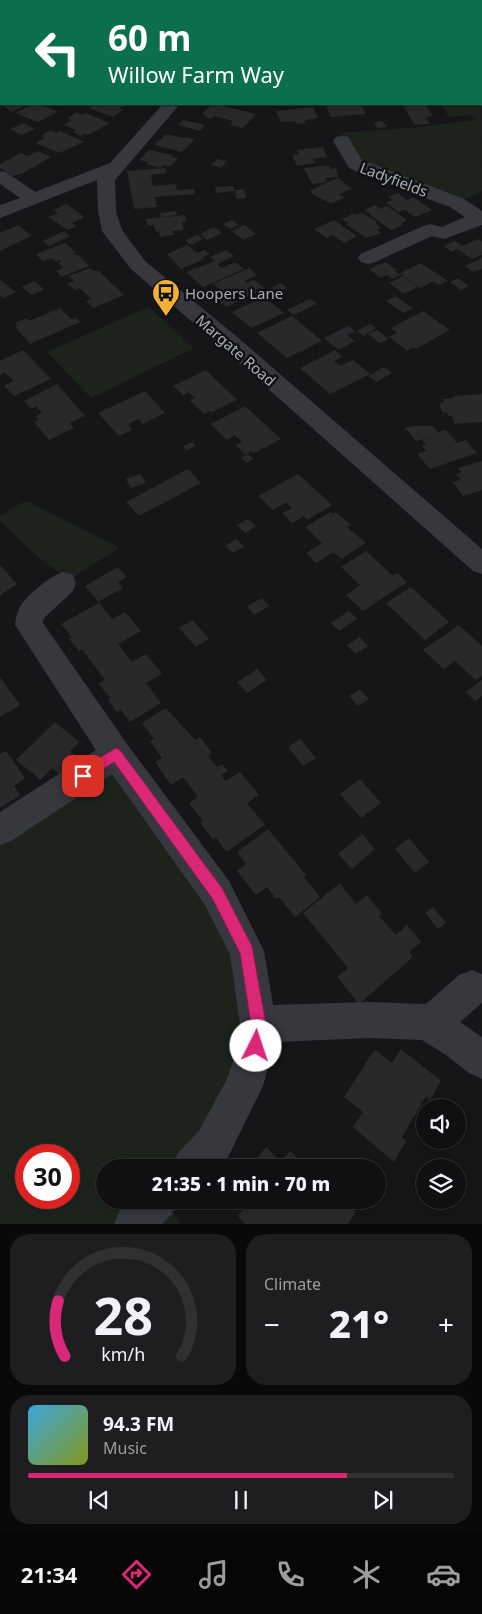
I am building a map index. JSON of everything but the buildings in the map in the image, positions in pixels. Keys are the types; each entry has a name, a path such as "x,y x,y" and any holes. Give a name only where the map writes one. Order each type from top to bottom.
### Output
{"street":[{"name":"Margate Road","path":"171,105 106,179 107,211 112,231 138,266 228,341 482,564"},
{"name":"Ladyfields","path":"342,141 355,164 390,179 457,202 481,218"},
{"path":"0,212 115,168"},
{"path":"0,176 34,199"},
{"path":"457,202 476,194"},
{"name":"Ladyfields","path":"368,258 430,230 444,233 481,218"},
{"path":"63,583 31,613 29,625 116,754 217,893 247,951 258,1024 256,1046 244,1086 213,1145 200,1159"},
{"path":"0,830 116,754"},
{"path":"258,1024 369,1020 426,1022 439,1017 472,988"},
{"path":"426,1022 459,1042 482,1060"},
{"path":"134,1224 149,1209"}],"shaded area":[{"path":"442,105 481,105 482,191 457,203 355,164 340,134 409,128 476,120 477,118 470,115 449,117"},
{"path":"148,307 194,348 91,398 47,352"},
{"path":"29,502 119,548 70,579 42,560 0,521 0,516 21,503"},
{"path":"116,754 217,893 258,1024 195,1159 96,1159 96,1209 171,1209 180,1224 0,1224 0,830"}],"place":[{"name":"Hoopers Lane","path":"166,317"}],"route":[{"path":"83,776 116,754 217,893 247,951 258,1024 256,1046"}]}
